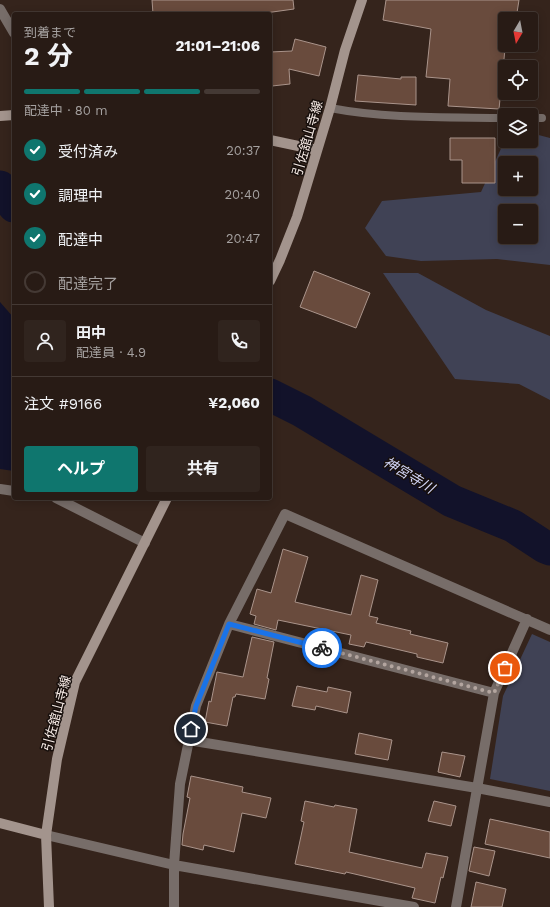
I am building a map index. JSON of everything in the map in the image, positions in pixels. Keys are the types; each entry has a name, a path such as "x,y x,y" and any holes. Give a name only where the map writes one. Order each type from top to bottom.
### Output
{"main road":[{"name":"引佐舘山寺線","path":"272,277 297,217 330,108 345,50 362,0"},
{"path":"0,116 12,115"},
{"path":"272,140 317,150"},
{"name":"引佐舘山寺線","path":"49,907 46,835 57,759 75,682 166,500"},
{"path":"0,823 46,835"}],"street":[{"path":"0,9 12,30"},
{"path":"0,489 12,491"},
{"path":"60,500 145,543"},
{"path":"174,907 174,865 180,784 196,706 229,624 285,514 550,630"},
{"path":"456,907 494,693 527,620"},
{"path":"229,624 494,693"},
{"path":"188,740 477,788 550,802"},
{"path":"46,835 174,865 414,907"}],"lane":[{"path":"330,108 398,116 498,118"}],"shaded area":[{"path":"538,135 550,138 550,265 497,259 421,261 386,256 365,228 382,201 481,192 501,148 538,148"},
{"path":"383,273 418,273 486,310 550,336 550,400 519,384 455,379"},
{"path":"0,302 12,316 12,471 0,469"},
{"path":"532,634 550,642 550,791 490,779 503,696"}],"building":[{"path":"152,0 293,0 294,9 272,12 153,12"},
{"path":"386,0 519,0 517,12 498,12 498,52 505,52 504,60 498,60 499,108 448,106 450,79 426,77 431,29 383,20"},
{"path":"295,39 326,47 319,76 289,69 290,84 272,86 272,52 292,51"},
{"path":"358,75 401,79 401,77 416,77 416,105 355,101"},
{"path":"450,138 495,138 495,183 462,183 462,160 450,160"},
{"path":"314,271 370,293 356,328 300,307"},
{"path":"283,549 308,557 295,602 351,615 361,575 378,580 369,616 378,618 376,623 411,631 410,634 448,643 443,663 417,657 417,654 366,642 364,647 349,644 351,635 278,620 276,630 254,624 256,616 250,614 257,589 271,593"},
{"path":"252,637 274,642 267,678 269,679 265,699 236,694 235,697 233,697 227,726 205,722 217,672 243,677"},
{"path":"297,686 327,692 328,687 351,692 347,713 316,706 315,710 292,706"},
{"path":"359,733 392,740 388,760 355,754"},
{"path":"442,752 465,756 460,777 438,772"},
{"path":"191,776 243,787 242,792 271,798 266,818 242,813 234,852 204,845 203,850 182,845 190,798 187,797"},
{"path":"305,801 334,807 335,805 357,809 349,852 422,868 426,853 448,857 443,878 441,877 435,903 412,898 415,888 346,872 345,874 295,864 304,822 301,821"},
{"path":"434,801 456,806 451,826 428,821"},
{"path":"490,819 550,832 550,858 485,844"},
{"path":"474,847 495,851 489,876 469,871"},
{"path":"476,882 506,889 502,907 471,907"}],"waterway":[{"name":"神宮寺川","path":"0,187 12,203"},
{"name":"神宮寺川","path":"272,396 302,411 452,501 513,526 550,549"}],"way so far":[{"path":"322,648 494,693 505,668"}],"route":[{"path":"191,729 196,706 229,624 322,648"}]}
